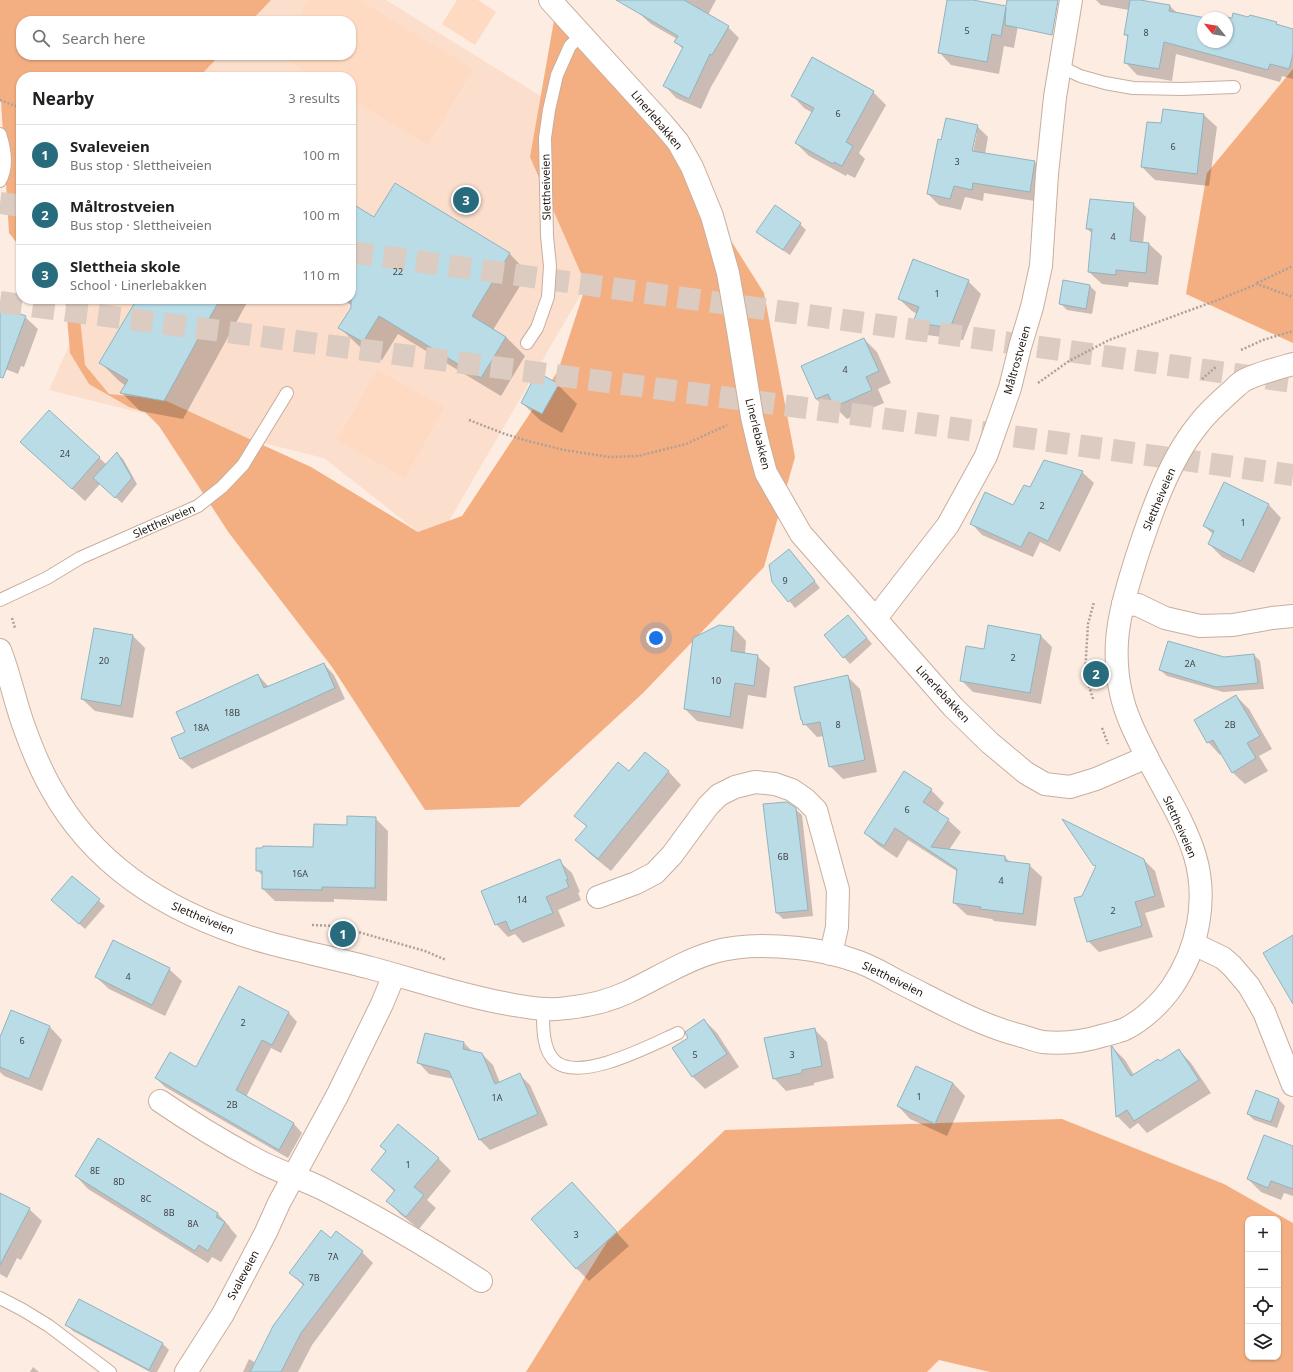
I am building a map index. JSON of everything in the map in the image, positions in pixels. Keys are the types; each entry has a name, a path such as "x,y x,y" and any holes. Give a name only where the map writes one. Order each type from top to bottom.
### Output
{"street":[{"name":"Linerlebakken","path":"550,0 662,123 678,142 692,167 712,216 728,273 752,417 766,472 801,534 953,707 990,743 1026,773 1045,784 1070,787 1110,773 1147,757"},
{"name":"Måltrostveien","path":"876,618 948,525 986,456 1004,403 1032,307 1041,266 1047,174 1060,66 1071,0"},
{"name":"Slettheiveien","path":"0,650 22,722 36,758 51,789 68,816 84,837 123,873 161,899 192,915 225,929 266,942 394,975 467,996 505,1004 543,1009 566,1009 601,1002 626,993 659,975 716,951 744,947 774,946 803,948 859,962 977,1021 1013,1034 1043,1042 1070,1042 1096,1038 1124,1029 1150,1011 1169,992 1182,971 1194,944 1201,910 1200,886 1196,859 1185,831 1130,724 1122,697 1117,667 1117,640 1123,604 1151,516 1164,484 1179,454 1196,426 1244,380 1293,364"},
{"path":"1123,604 1138,606 1165,618 1200,626 1233,625 1293,616"},
{"path":"598,897 636,883 655,873 672,855 708,806 719,795 735,787 755,782 775,784 792,790 805,799 816,810 838,890 837,927 830,954"},
{"path":"1194,944 1223,958 1249,986 1264,1012 1293,1085"},
{"name":"Svaleveien","path":"186,1372 223,1314 266,1232 279,1203 337,1096 377,1016 394,975"},
{"path":"160,1101 187,1120 261,1162 323,1189 373,1215 428,1246 481,1281"}],"lane":[{"name":"Slettheiveien","path":"527,343 537,328 548,297 550,266 547,236 545,138 549,110 557,75 570,46 581,35"},
{"path":"1060,66 1080,76 1105,83 1133,88 1182,89 1234,87"},
{"path":"0,134 5,157 5,166 0,181"},
{"name":"Slettheiveien","path":"3,599 47,578 80,558 198,506 222,487 243,465 287,393"},
{"path":"543,1009 543,1030 547,1049 555,1062 569,1068 586,1068 611,1062 678,1033"},
{"path":"0,1298 49,1326 110,1372"}],"path":[{"path":"0,100 16,106"},
{"path":"1004,403 1040,382 1069,361 1109,340 1215,301 1257,284 1293,266"},
{"path":"1257,284 1293,297"},
{"path":"469,420 528,441 564,450 609,457 638,456 686,444 736,421 752,417"},
{"path":"3,599 18,635"},
{"path":"309,924 338,926 425,951 446,960"}],"shaded area":[{"path":"0,0 271,0 256,16 16,16 16,60 215,60 204,72 16,72 16,242 9,233 0,100"},
{"path":"12,0 386,0 576,118 588,282 435,545 324,458 49,390 88,304 356,304 356,72 27,72 22,60 356,60 356,16 16,16 16,47 0,11"},
{"path":"309,0 359,0 473,69 428,145 356,102 356,72 307,72 287,60 356,60 356,16 299,16"},
{"path":"457,0 478,0 496,12 475,45 442,24"},
{"path":"538,0 551,0 670,144 764,293 795,457 764,567 643,693 519,807 425,810 332,667 229,533 159,426 145,412 129,407 89,384 70,353 65,304 79,304 85,365 109,394 162,399 311,467 418,532 462,516 558,371 586,285 530,157 556,9"},
{"path":"1293,69 1293,343 1186,294 1207,173"},
{"path":"377,370 444,407 405,478 337,440"},
{"path":"1062,1119 1224,1184 1281,1216 1245,1216 1245,1360 1281,1360 1281,1216 1293,1223 1293,1372 990,1372 939,1360 927,1372 526,1372 607,1242 725,1130"}],"building":[{"path":"616,0 684,0 729,26 712,55 710,54 689,99 663,86 683,47 674,42 678,36"},
{"path":"947,0 973,0 1006,6 1007,0 1058,0 1052,35 1005,25 1006,7 1001,36 992,34 987,62 938,53"},
{"path":"1130,0 1140,0 1170,5 1169,11 1197,16 1197,48 1233,48 1233,13 1248,17 1250,15 1277,22 1276,24 1293,29 1293,54 1289,69 1270,64 1268,70 1164,42 1159,69 1124,63 1128,35 1124,35"},
{"path":"812,57 874,91 846,142 853,146 842,166 834,162 833,164 795,143 814,108 791,96"},
{"path":"1163,109 1204,114 1197,174 1141,167 1147,122 1161,123"},
{"path":"946,118 978,125 972,151 1035,161 1030,192 973,183 972,190 954,186 950,199 927,194 938,139 941,140"},
{"path":"395,183 510,253 472,316 506,337 481,378 379,316 363,342 338,328 351,308 351,304 356,304 356,206 374,217"},
{"path":"1090,199 1134,203 1130,241 1149,243 1146,273 1116,270 1116,275 1088,272 1092,229 1086,229"},
{"path":"775,205 801,223 783,250 756,232"},
{"path":"913,259 969,280 950,328 913,322 919,307 898,299"},
{"path":"1063,280 1090,285 1086,309 1059,304"},
{"path":"134,304 217,304 164,401 120,393 128,380 99,363"},
{"path":"0,306 26,316 3,378 0,377"},
{"path":"864,338 879,371 866,377 872,390 834,407 828,394 816,399 801,366"},
{"path":"537,372 559,384 542,414 521,403"},
{"path":"49,410 100,457 72,489 20,442"},
{"path":"117,452 132,478 115,498 93,478"},
{"path":"1044,460 1083,471 1048,541 1029,532 1021,547 970,524 985,492 1013,505 1024,485 1030,487"},
{"path":"1224,482 1269,504 1241,561 1208,544 1214,531 1203,526"},
{"path":"789,549 815,581 788,602 772,582 769,565"},
{"path":"848,615 867,638 843,658 824,635"},
{"path":"719,625 734,627 731,651 758,655 754,686 735,683 730,717 684,709 693,638"},
{"path":"988,625 1041,635 1030,693 960,681 966,646 984,649"},
{"path":"94,628 133,635 121,706 81,699"},
{"path":"1168,641 1224,657 1254,654 1258,683 1216,687 1159,670"},
{"path":"324,663 335,688 180,759 171,738 185,732 176,712 258,674 264,688"},
{"path":"848,675 865,760 829,767 820,722 803,725 794,687"},
{"path":"1236,695 1260,736 1247,743 1256,758 1232,773 1213,740 1207,743 1194,720"},
{"path":"645,752 669,771 598,859 575,840 587,826 574,816 618,762 629,771"},
{"path":"904,771 932,789 923,802 949,819 931,847 1005,856 1005,861 1030,864 1023,914 980,909 981,907 953,903 957,869 895,828 884,846 864,833"},
{"path":"787,802 796,808 808,910 776,913 763,804"},
{"path":"347,816 376,817 375,888 322,887 322,890 262,889 262,871 256,871 256,848 262,848 263,846 313,847 314,824 347,825"},
{"path":"1062,819 1144,859 1155,896 1135,902 1142,926 1087,942 1074,898 1082,896 1096,866 1093,865"},
{"path":"560,859 568,879 566,880 569,887 546,897 553,913 510,931 506,921 495,925 481,891"},
{"path":"72,876 100,899 79,924 51,900"},
{"path":"1293,935 1293,1004 1263,953"},
{"path":"113,940 170,968 152,1005 95,977"},
{"path":"239,986 289,1012 272,1045 262,1040 236,1090 294,1123 279,1150 155,1078 170,1052 196,1067"},
{"path":"11,1010 50,1026 29,1079 0,1067 0,1037"},
{"path":"704,1019 727,1054 692,1077 672,1048 688,1038 685,1032"},
{"path":"815,1028 822,1066 802,1070 802,1073 773,1079 764,1038"},
{"path":"425,1033 464,1042 463,1049 482,1053 495,1084 520,1073 538,1114 479,1140 449,1071 417,1063"},
{"path":"1111,1046 1131,1076 1158,1059 1160,1061 1179,1049 1199,1080 1134,1121 1127,1110 1116,1117"},
{"path":"916,1066 953,1083 935,1124 897,1106"},
{"path":"1256,1090 1279,1099 1271,1122 1247,1114"},
{"path":"398,1124 439,1158 414,1187 424,1195 406,1217 386,1201 395,1190 371,1170 386,1151 380,1146"},
{"path":"1264,1135 1293,1146 1293,1189 1271,1181 1268,1188 1247,1179"},
{"path":"98,1138 218,1213 216,1217 225,1222 208,1251 199,1245 195,1251 75,1176"},
{"path":"572,1182 617,1232 576,1269 531,1219"},
{"path":"0,1193 30,1208 0,1265"},
{"path":"321,1230 331,1238 336,1231 363,1251 301,1333 281,1372 250,1372 273,1326 304,1284 289,1273"},
{"path":"79,1299 163,1343 149,1370 65,1325"}],"tunnel":[{"path":"0,203 16,205"},
{"path":"356,253 1293,382"},
{"path":"0,302 859,415 1293,475"}],"place":[{"name":"Slettheia skole","path":"466,200"},
{"name":"Måltrostveien","path":"1096,674"},
{"name":"Svaleveien","path":"343,934"}]}
